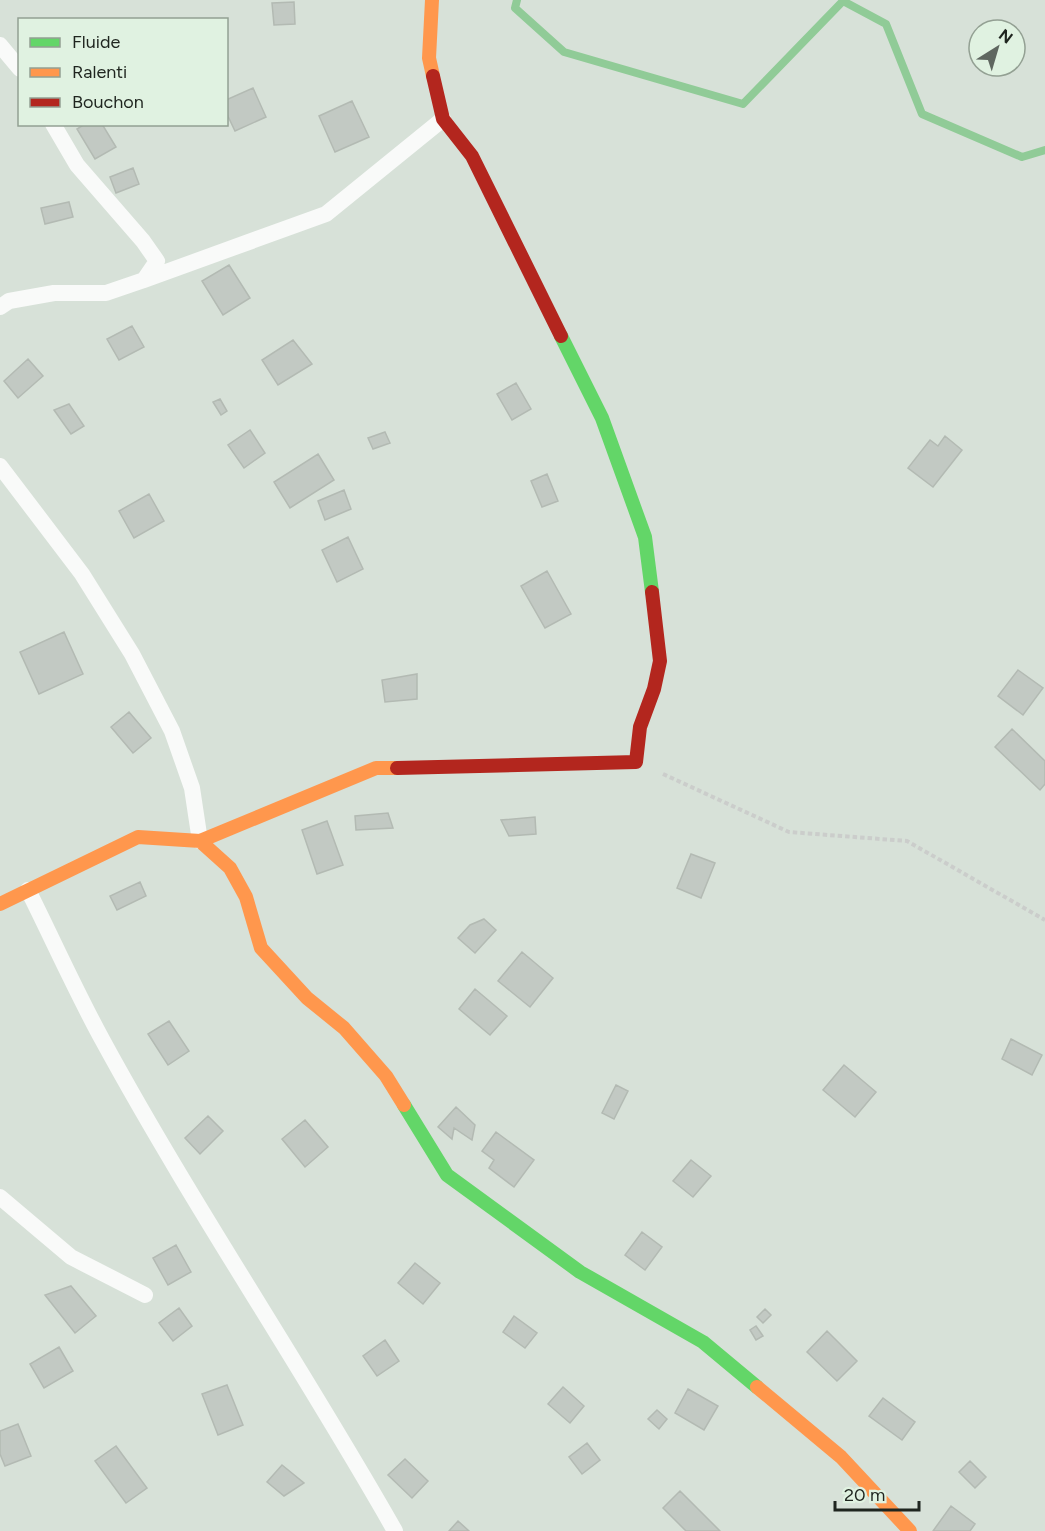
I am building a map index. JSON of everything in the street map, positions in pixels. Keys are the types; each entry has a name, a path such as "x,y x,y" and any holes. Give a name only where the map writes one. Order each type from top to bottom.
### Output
{"street":[{"path":"0,904 138,837 200,841 376,768 636,762 640,727 654,689 660,661 645,537 597,407 472,156 443,119 429,58 432,0"},
{"path":"200,841 230,868 246,897 261,948 306,998 344,1028 386,1076 447,1175 580,1272 703,1342 841,1456 910,1531"}],"lane":[{"path":"0,45 18,67"},
{"path":"0,307 9,300 54,293 106,293 326,214 443,119"},
{"path":"54,126 77,165 143,241 157,261 144,280"},
{"path":"0,466 82,574 132,654 172,731 192,788 200,841"},
{"path":"28,891 113,1059 195,1199 340,1434 396,1531"},
{"path":"0,1197 71,1257 145,1295"}],"path":[{"path":"636,762 789,832 907,841 1045,920"}],"building":[{"path":"294,2 295,24 274,25 272,3"},
{"path":"253,88 266,117 235,131 228,116 228,99"},
{"path":"352,101 369,137 335,152 319,116"},
{"path":"82,126 103,126 116,147 95,159 77,129"},
{"path":"133,168 139,184 116,193 110,177"},
{"path":"69,202 73,217 45,224 41,208"},
{"path":"229,265 250,298 223,315 202,281"},
{"path":"132,326 144,347 119,360 107,339"},
{"path":"293,340 312,364 278,385 262,360"},
{"path":"28,359 43,376 18,398 4,381"},
{"path":"516,383 531,409 512,420 497,394"},
{"path":"220,399 227,411 221,415 213,402"},
{"path":"69,404 84,426 71,434 54,410"},
{"path":"250,430 265,453 244,468 228,445"},
{"path":"385,432 390,443 373,449 368,438"},
{"path":"945,436 962,450 933,487 908,468 930,440 938,446"},
{"path":"318,454 334,480 290,508 274,482"},
{"path":"547,474 558,501 542,507 531,481"},
{"path":"344,490 351,509 325,520 318,501"},
{"path":"149,494 164,521 134,538 119,511"},
{"path":"348,537 363,569 337,582 322,550"},
{"path":"547,571 571,614 545,628 521,586"},
{"path":"64,632 83,674 39,694 20,652"},
{"path":"1018,670 1043,688 1023,715 998,696"},
{"path":"417,674 417,699 385,702 382,680"},
{"path":"129,712 151,738 133,753 111,727"},
{"path":"1012,729 1045,761 1045,784 1040,790 995,747"},
{"path":"388,813 393,828 356,830 355,816"},
{"path":"535,817 536,834 509,836 501,820"},
{"path":"327,821 343,865 317,874 302,830"},
{"path":"691,854 715,863 701,898 677,888"},
{"path":"140,882 146,896 117,910 110,896"},
{"path":"484,919 496,930 475,953 458,938 470,925"},
{"path":"522,952 553,978 530,1007 498,981"},
{"path":"475,989 507,1016 490,1035 459,1009"},
{"path":"169,1021 189,1051 168,1065 148,1034"},
{"path":"1011,1039 1042,1055 1032,1075 1002,1059"},
{"path":"844,1065 876,1092 855,1117 823,1090"},
{"path":"616,1085 628,1091 614,1119 602,1113"},
{"path":"456,1107 475,1125 472,1140 454,1128 452,1139 438,1127"},
{"path":"208,1116 223,1131 200,1154 185,1138"},
{"path":"305,1120 328,1147 305,1167 282,1139"},
{"path":"496,1132 534,1160 514,1187 489,1168 494,1160 482,1151"},
{"path":"691,1160 711,1176 693,1197 673,1181"},
{"path":"642,1232 662,1247 645,1270 625,1255"},
{"path":"176,1245 191,1272 168,1285 153,1258"},
{"path":"415,1263 440,1283 423,1304 398,1283"},
{"path":"71,1286 96,1316 75,1333 45,1295"},
{"path":"179,1308 192,1326 173,1341 159,1323"},
{"path":"765,1309 771,1315 763,1323 757,1317"},
{"path":"514,1316 537,1333 525,1348 503,1332"},
{"path":"756,1326 763,1336 756,1340 750,1330"},
{"path":"827,1331 857,1361 837,1381 807,1352"},
{"path":"385,1340 399,1361 377,1376 363,1356"},
{"path":"59,1347 73,1371 44,1388 30,1364"},
{"path":"227,1385 243,1425 218,1435 202,1394"},
{"path":"563,1387 584,1406 570,1423 548,1404"},
{"path":"688,1389 718,1406 704,1430 675,1413"},
{"path":"883,1398 915,1422 902,1440 869,1416"},
{"path":"657,1410 667,1419 659,1429 648,1419"},
{"path":"18,1424 31,1456 5,1466 0,1454 0,1431"},
{"path":"587,1443 600,1460 582,1474 569,1457"},
{"path":"116,1446 147,1488 126,1503 95,1461"},
{"path":"405,1459 428,1481 412,1498 388,1475"},
{"path":"970,1461 986,1477 975,1488 959,1472"},
{"path":"282,1465 304,1483 284,1496 267,1482"},
{"path":"680,1491 720,1531 686,1531 663,1508"},
{"path":"951,1506 975,1524 970,1531 933,1531"},
{"path":"458,1521 469,1531 449,1531"}],"waterway":[{"path":"517,0 515,8 564,52 743,104 843,1 886,24 922,114 1022,157 1045,150"}],"traffic: fast":[{"path":"561,336 602,418 645,537 652,592"},
{"path":"404,1105 447,1175 580,1272 703,1342 757,1387"}],"traffic: slow":[{"path":"432,0 429,58 433,76"},
{"path":"0,904 138,837 200,841 376,768 397,768"},
{"path":"200,841 230,868 246,897 261,948 307,998 344,1028 386,1076 404,1105"},
{"path":"757,1387 841,1457 910,1531"}],"traffic: jam":[{"path":"433,76 443,119 472,156 561,336"},
{"path":"397,768 636,762 640,727 654,689 660,661 652,592"}]}
